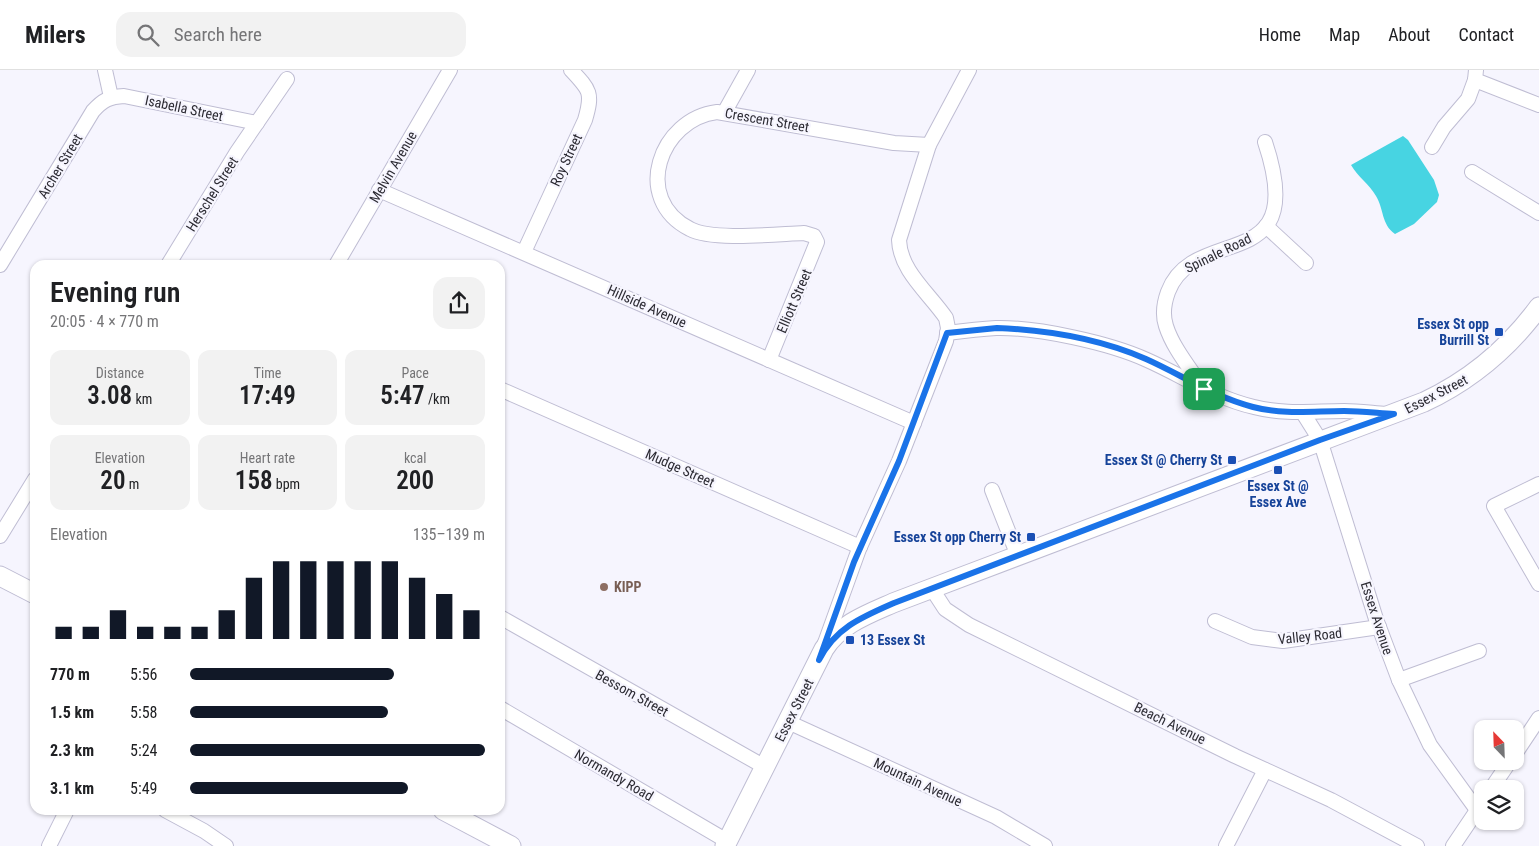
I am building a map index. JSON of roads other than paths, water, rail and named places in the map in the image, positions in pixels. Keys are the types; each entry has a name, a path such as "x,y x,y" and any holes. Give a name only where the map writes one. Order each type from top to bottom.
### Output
{"main road":[{"name":"Essex Street","path":"726,844 830,640 850,624 894,603 1320,440 1394,414 1443,393 1471,376 1511,341 1539,307"},
{"path":"0,576 30,591"},
{"path":"452,815 511,846"}],"street":[{"path":"105,70 111,97"},
{"name":"Melvin Avenue","path":"339,260 450,70"},
{"name":"Roy Street","path":"524,252 584,120 590,101 590,92 571,70"},
{"path":"724,113 748,70"},
{"path":"819,660 860,547 899,461 947,333 946,318 903,263 899,252 898,240 929,145 969,70"},
{"path":"1432,147 1444,127 1468,99 1476,75 1539,105"},
{"name":"Herschel Street","path":"171,260 257,123 287,79"},
{"name":"Isabella Street","path":"111,97 128,96 257,123"},
{"name":"Archer Street","path":"0,264 93,111 102,101 111,97"},
{"name":"Crescent Street","path":"817,242 814,236 804,233 706,234 689,229 670,214 658,194 656,182 659,161 683,126 690,120 706,113 724,113 894,143 929,145"},
{"name":"Spinale Road","path":"1204,389 1173,342 1166,324 1164,306 1172,281 1185,268 1248,240 1266,226 1273,213 1275,182 1265,142"},
{"path":"1472,172 1539,213"},
{"name":"Hillside Avenue","path":"379,190 914,423"},
{"name":"Spinale Road","path":"1266,226 1306,263"},
{"name":"Elliott Street","path":"770,360 817,242"},
{"path":"947,333 997,328 1018,329 1093,342 1123,350 1148,360 1204,389 1253,407 1277,412 1344,411 1394,414"},
{"name":"Mudge Street","path":"505,391 860,547"},
{"name":"Essex Avenue","path":"1303,413 1320,440 1379,627 1399,680 1430,745 1474,799"},
{"path":"1539,484 1494,506 1539,584"},
{"path":"0,536 30,488"},
{"path":"992,490 1018,556"},
{"name":"Beach Avenue","path":"932,589 944,609 969,625 1265,770 1331,800 1417,846"},
{"name":"Bessom Street","path":"505,620 765,767"},
{"name":"Valley Road","path":"1215,621 1252,636 1283,641 1379,627"},
{"path":"1399,680 1479,651"},
{"name":"Normandy Road","path":"505,711 726,844"},
{"path":"1524,740 1539,718"},
{"name":"Mountain Avenue","path":"788,722 996,817 1045,846"},
{"path":"1226,846 1265,770"},
{"path":"49,846 64,815"},
{"path":"174,815 204,831 226,846"},
{"path":"1452,846 1474,815"}],"water":[{"path":"1403,136 1408,140 1434,180 1439,195 1437,202 1414,224 1395,234 1387,226 1376,196 1351,165"}],"place":[{"name":"Essex St opp Burrill St","path":"1499,332"},
{"name":"Essex St @ Cherry St","path":"1232,460"},
{"name":"Essex St @ Essex Ave","path":"1278,470"},
{"name":"Essex St opp Cherry St","path":"1031,537"},
{"name":"KIPP","path":"604,587"},
{"name":"13 Essex St","path":"850,640"}]}
